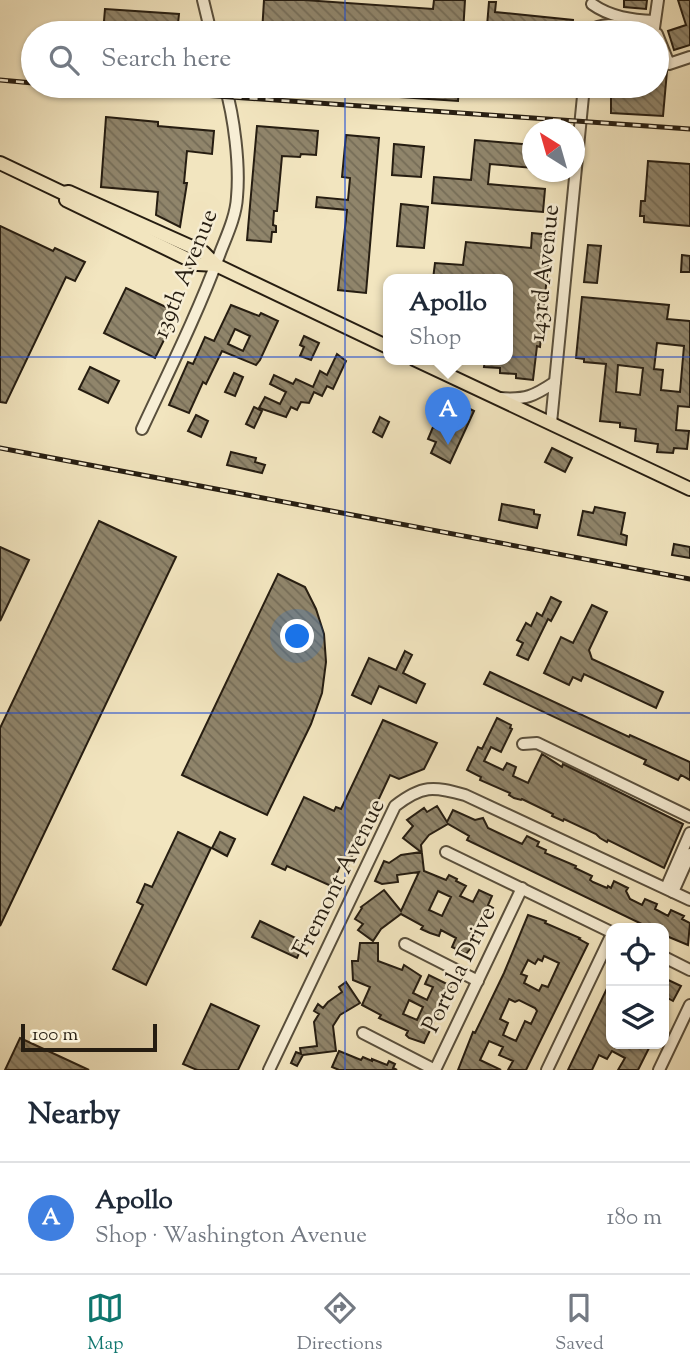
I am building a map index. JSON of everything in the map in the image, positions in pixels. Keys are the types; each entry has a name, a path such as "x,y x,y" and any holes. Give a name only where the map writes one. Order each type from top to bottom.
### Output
{"main road":[{"path":"0,163 63,193 69,192 203,252 216,265 383,345"},
{"path":"427,365 690,489"}],"street":[{"path":"203,0 208,21"},
{"path":"656,21 658,0"},
{"path":"592,2 606,13 631,21"},
{"path":"590,21 592,2"},
{"path":"669,64 690,57"},
{"name":"139th Avenue","path":"142,429 230,229 237,199 237,168 228,98"},
{"name":"143rd Avenue","path":"551,423 583,98"},
{"path":"494,397 520,400 536,395 555,382"},
{"path":"523,744 537,743 690,817"},
{"name":"Fremont Avenue","path":"269,1070 395,806 412,792 439,788 465,795 690,900"},
{"path":"670,890 690,833"},
{"path":"446,852 606,931"},
{"path":"670,890 690,854"},
{"name":"Portola Drive","path":"435,1070 522,888"},
{"path":"405,944 478,981"},
{"path":"547,1070 606,945"},
{"path":"669,960 690,970"},
{"path":"659,1070 690,1004"},
{"path":"363,1033 435,1070"}],"building":[{"path":"264,0 304,0 433,9 434,0 465,0 464,21 263,21"},
{"path":"624,0 647,0 646,9 624,7"},
{"path":"678,0 690,0 690,45 674,50 669,31 686,25"},
{"path":"489,2 496,2 495,12 573,20 573,21 487,21"},
{"path":"105,9 179,14 178,21 104,21"},
{"path":"414,98 458,98 458,101"},
{"path":"611,98 665,98 663,116 611,113"},
{"path":"106,117 158,122 158,126 214,131 212,154 187,151 184,183 187,183 180,227 156,215 158,192 101,187"},
{"path":"257,126 318,131 316,155 282,156 277,211 274,211 273,225 276,226 276,232 272,232 271,242 247,240"},
{"path":"346,135 379,138 366,293 338,290 347,210 316,207 317,197 348,200 350,178 342,177"},
{"path":"475,140 522,144 522,167 490,164 488,184 545,189 543,212 432,203 434,177 471,180"},
{"path":"394,144 424,147 421,177 392,175"},
{"path":"648,161 690,164 690,226 644,222 644,216 640,216 641,201 645,201"},
{"path":"401,204 428,207 424,248 397,246"},
{"path":"0,226 53,251 55,248 85,262 75,281 66,277 6,403 0,402"},
{"path":"532,233 551,235 540,347 537,346 533,380 516,378 516,374 500,373 500,368 484,367 513,365 513,274 434,274 435,263 463,265 466,242 531,248"},
{"path":"588,245 601,246 597,283 584,282"},
{"path":"682,255 690,256 690,272 681,272"},
{"path":"126,288 172,310 168,317 174,320 155,358 104,333"},
{"path":"582,297 669,305 667,319 690,321 690,407 678,406 676,430 689,431 687,449 674,448 673,453 657,452 658,444 635,441 636,429 620,427 620,423 600,421 606,364 584,362 584,359 576,358","holes":["657,343 684,346 680,392 661,390 663,370 654,369","618,365 643,368 640,395 616,392"]},
{"path":"231,305 278,321 256,365 222,351 206,384 203,382 189,413 169,405 188,362 193,364 205,337 214,341","holes":["235,329 250,336 243,351 228,344"]},
{"path":"304,336 319,343 311,360 300,356 304,347 300,345"},
{"path":"337,354 346,361 333,389 327,386 322,396 314,392 309,403 301,402 297,410 291,407 286,417 259,408 265,397 280,404 286,392 270,384 274,375 293,384 296,379 313,387 320,371 327,375"},
{"path":"90,367 119,381 108,403 79,389"},
{"path":"234,373 243,377 235,396 225,392"},
{"path":"460,404 474,411 450,463 431,453 436,442 428,439 433,427 446,433"},
{"path":"254,407 262,411 254,428 246,424"},
{"path":"196,415 208,421 201,437 188,431"},
{"path":"380,417 389,422 382,437 373,432"},
{"path":"552,448 572,458 565,472 545,462"},
{"path":"231,452 256,458 255,462 265,465 262,473 227,465"},
{"path":"502,504 534,510 534,514 540,515 537,528 499,520"},
{"path":"595,507 625,513 621,534 627,536 626,545 578,535 583,511 593,513"},
{"path":"99,521 176,557 0,926 0,728"},
{"path":"674,544 690,547 690,558 672,555"},
{"path":"0,547 29,560 0,621"},
{"path":"278,574 305,587 324,634 326,662 322,693 311,724 267,815 182,775"},
{"path":"551,597 561,602 551,621 548,619 528,660 517,655 523,643 517,640 526,623 531,626 537,613 542,616"},
{"path":"592,605 607,612 589,650 592,659 663,692 656,708 584,674 581,681 573,677 569,685 544,673 561,637 573,643"},
{"path":"405,651 412,655 403,673 425,684 416,703 379,686 371,704 352,695 369,658 396,670"},
{"path":"490,672 629,737 630,735 690,762 690,780 681,775 678,780 644,764 646,760 484,684"},
{"path":"497,718 511,725 512,729 501,752 491,747 484,761 503,770 507,763 516,767 513,776 528,783 542,754 562,767 563,764 683,824 664,868 564,819 563,821 552,816 553,814 522,799 514,798 510,793 480,780 481,777 467,770 478,747 482,749"},
{"path":"383,720 437,743 424,769 399,779 390,775 347,867 341,864 331,886 287,866 285,870 272,864 304,797 334,811 336,807 341,809"},
{"path":"437,806 447,822 453,810 475,820 483,818 488,828 522,844 527,836 539,842 537,846 546,850 545,853 592,876 590,880 593,882 611,888 614,881 628,888 626,891 630,899 642,905 645,899 657,904 655,909 668,916 671,910 684,916 682,919 690,923 688,945 669,937 669,923 640,923 467,840 469,836 448,824 429,835 421,845 424,871 446,880 449,875 457,879 456,881 466,886 460,896 473,902 479,890 492,896 488,905 493,908 490,915 486,913 470,949 466,954 452,947 456,938 441,930 439,936 430,933 401,914 381,929 373,941 358,930 363,924 355,919 361,907 384,890 401,911 419,872 397,875 398,882 382,884 375,881 384,861 389,863 401,855 421,852 403,838 413,826 407,820 424,808 427,812","holes":["438,891 451,897 442,916 429,910"]},
{"path":"178,832 211,848 146,985 113,969 143,905 137,902 145,884 152,887"},
{"path":"220,832 235,839 227,856 212,848"},
{"path":"528,915 546,921 545,923 588,944 526,1070 508,1070 513,1061 499,1055 503,1047 489,1041 480,1060 501,1070 458,1070 473,1032 475,1033","holes":["544,956 559,963 548,987 542,985 539,991 524,983 527,976 521,974 528,960 535,964 538,959 542,961","509,999 515,1002 519,1000 537,1011 531,1024 525,1021 516,1041 503,1035 508,1023 500,1019"]},
{"path":"260,921 304,942 297,958 252,937"},
{"path":"360,943 378,943 378,961 402,970 404,965 421,976 413,993 427,1000 433,987 425,984 429,975 451,986 424,1043 409,1038 406,1035 408,1031 379,1018 381,1015 362,1005 370,987 353,980 352,961 358,961","holes":["409,1000 423,1007 417,1020 403,1014"]},
{"path":"669,980 681,986 673,1001 669,999"},
{"path":"346,982 360,1003 340,1015 333,1026 336,1051 303,1055 297,1066 291,1063 296,1052 301,1054 300,1048 317,1046 314,1022 319,1014 314,1011 318,1004 323,1008 342,992 339,987"},
{"path":"606,990 606,1049 648,1049 638,1070 618,1070 625,1058 612,1051 607,1059 599,1055 592,1070 568,1070"},
{"path":"211,1004 259,1026 238,1070 197,1070 183,1064"},
{"path":"20,1038 89,1070 5,1070"},
{"path":"339,1051 361,1060 363,1057 387,1065 389,1061 395,1064 393,1068 397,1070 339,1070 332,1067"}],"railway":[{"path":"0,80 21,82"},
{"path":"246,98 690,129"},
{"path":"0,448 690,579"}],"place":[{"name":"Apollo","path":"448,445"}]}
